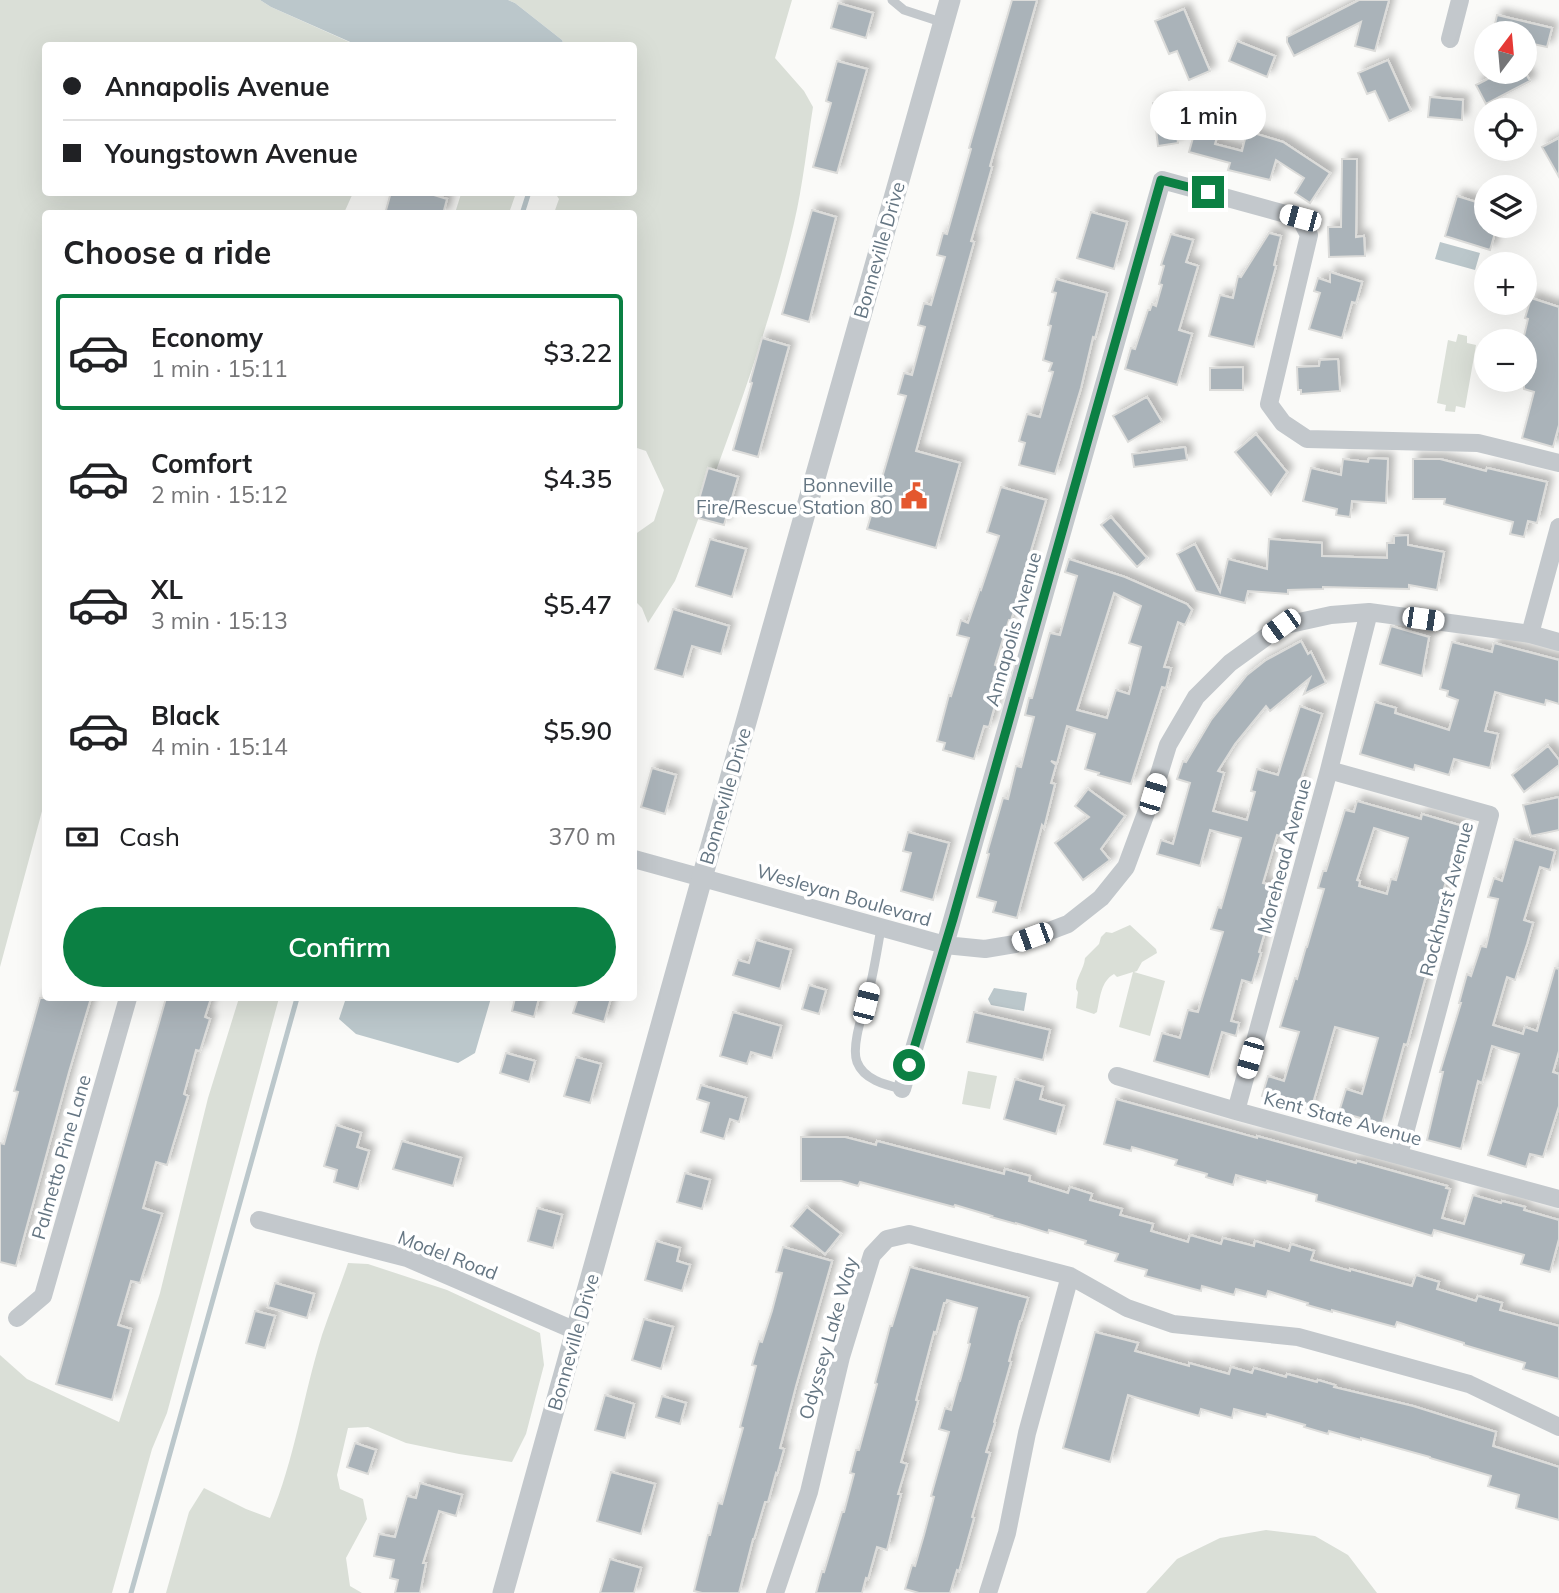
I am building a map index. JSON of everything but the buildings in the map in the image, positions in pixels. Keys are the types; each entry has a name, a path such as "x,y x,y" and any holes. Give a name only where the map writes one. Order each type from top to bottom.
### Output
{"street":[{"name":"Bonneville Drive","path":"503,1593 950,0"},
{"path":"1450,39 1461,0"},
{"name":"Annapolis Avenue","path":"902,1089 1161,180 1300,218 1309,235 1269,404 1283,423 1307,439 1478,443 1559,464"},
{"path":"1530,634 1559,527"},
{"name":"Wesleyan Boulevard","path":"637,860 945,945 985,949 1015,943 1068,924 1101,898 1126,867 1168,745 1196,697 1230,663 1281,626 1331,615 1369,612 1530,634 1559,642"},
{"name":"Morehead Avenue","path":"1236,1111 1369,612"},
{"name":"Rockhurst Avenue","path":"1329,770 1490,815 1399,1155"},
{"name":"Palmetto Pine Lane","path":"17,1318 43,1296 127,1001"},
{"name":"Kent State Avenue","path":"1116,1076 1558,1197"},
{"name":"Model Road","path":"260,1220 407,1258 576,1331"},
{"name":"Odyssey Lake Way","path":"775,1593 809,1492 841,1357 872,1255 887,1239 909,1234 1070,1276 1127,1308 1172,1324 1298,1337 1469,1384 1559,1427"},
{"path":"988,1593 1006,1533 1027,1433 1070,1276"}],"lane":[{"path":"892,0 904,10 944,23"},
{"path":"881,928 871,983 856,1041 856,1061 864,1074 883,1084 902,1089"}],"shaded area":[{"path":"0,0 260,0 349,42 42,42 42,196 352,196 345,210 42,210 42,811 0,967"},
{"path":"260,0 508,0 563,42 350,42"},
{"path":"508,0 792,0 775,58 804,91 813,107 794,223 771,310 712,481 675,581 648,623 637,603 637,533 654,521 664,490 646,451 637,448 637,210 555,210 559,199 557,196 637,196 637,42 563,42"},
{"path":"460,196 515,196 510,210 456,210"},
{"path":"1440,242 1476,252 1474,252 1474,270 1435,259"},
{"path":"1458,334 1467,336 1467,343 1474,345 1474,356 1465,408 1456,406 1455,412 1445,411 1446,405 1437,403 1448,340 1456,342"},
{"path":"1130,925 1157,953 1142,962 1134,972 1165,981 1150,1036 1119,1027 1133,972 1110,977 1104,985 1097,1012 1094,1014 1076,1008 1076,984 1085,958 1106,932 1112,933"},
{"path":"994,988 1027,993 1024,1011 991,1005 988,999"},
{"path":"238,1001 278,1001 167,1413 152,1449 112,1593 0,1593 0,1355 27,1379 119,1422 160,1293 208,1098"},
{"path":"345,1001 490,1001 475,1053 458,1063 356,1034 339,1019"},
{"path":"968,1071 997,1076 990,1109 962,1104"},
{"path":"348,1263 368,1264 447,1290 540,1333 544,1365 526,1434 512,1462 406,1443 368,1427 348,1428 337,1475 340,1489 363,1499 367,1519 346,1558 350,1586 362,1593 166,1593 189,1512 204,1488 270,1518 286,1473 322,1335"},
{"path":"1266,1530 1315,1536 1348,1555 1377,1593 1146,1593 1177,1559 1220,1538"}],"waterway":[{"path":"523,210 528,196"},
{"path":"131,1593 296,1001"}],"place":[{"name":"Bonneville Fire/Rescue Station 80","path":"914,496"}],"route":[{"path":"909,1065 953,919 1161,180 1208,192"}]}
